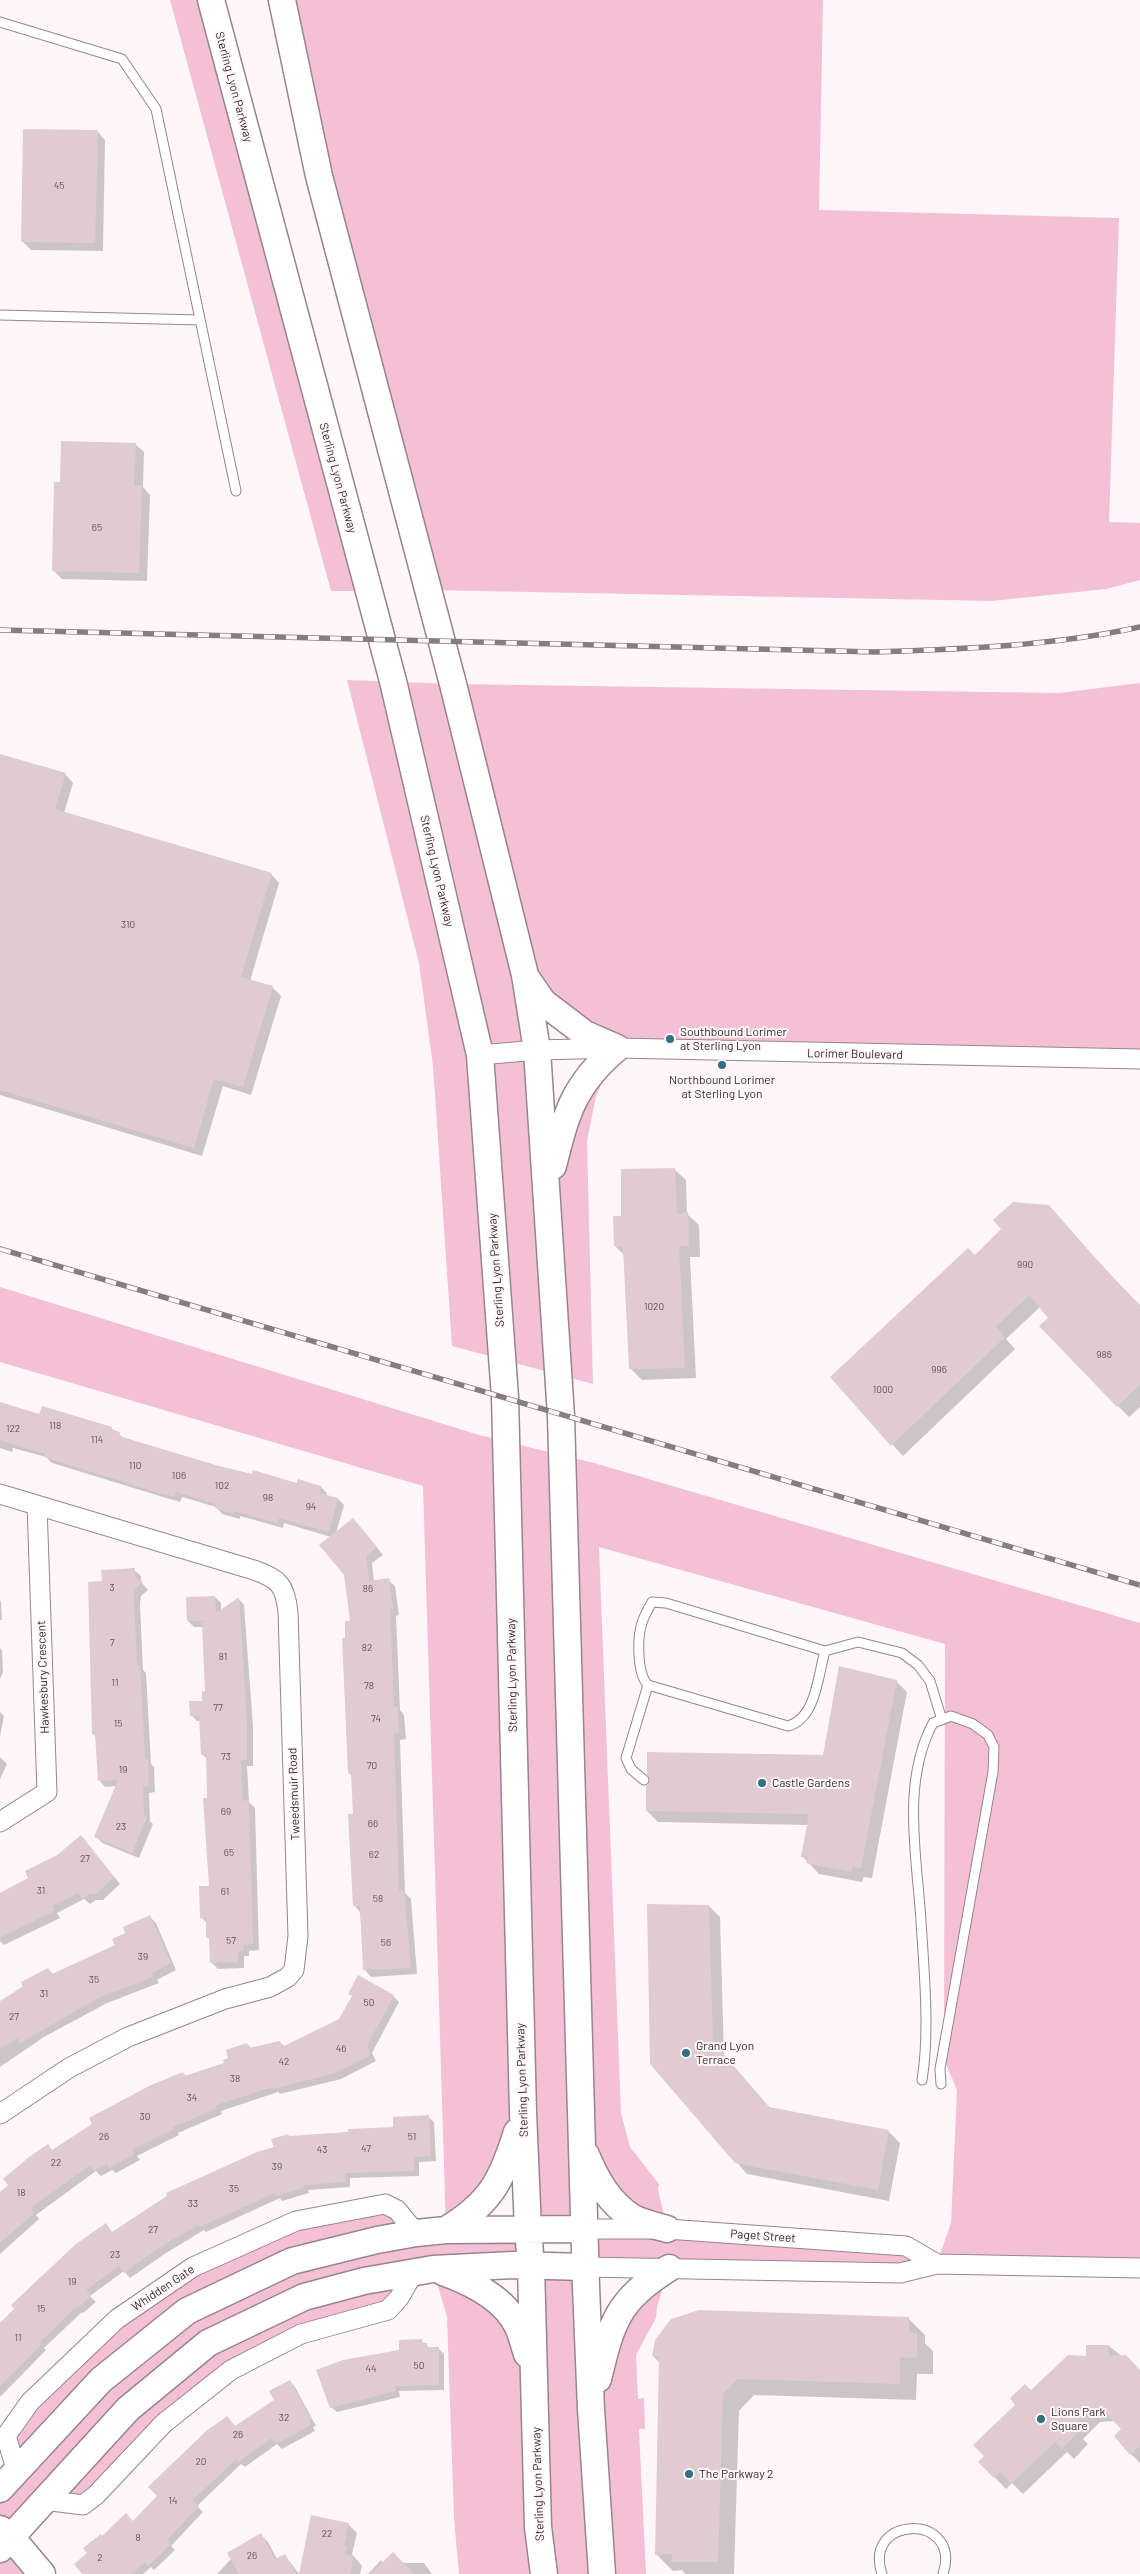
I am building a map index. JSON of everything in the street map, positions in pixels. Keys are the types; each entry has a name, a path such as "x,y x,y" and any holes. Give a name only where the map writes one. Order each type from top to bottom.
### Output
{"main road":[{"name":"Sterling Lyon Parkway","path":"211,0 393,681 480,1055 505,1397 523,2112 528,2229 532,2266 538,2527 544,2574"},
{"path":"282,0 319,176 453,684 525,975 538,1050 561,1416 585,2267 591,2409 602,2574"},
{"path":"525,975 543,1002 585,1034 617,1048 595,1067 577,1090 560,1137 548,1188"},
{"path":"446,2230 469,2217 490,2195 507,2165 523,2112"},
{"path":"582,2147 599,2185 618,2204 633,2218 667,2229"},
{"name":"Whidden Gate","path":"8,2481 101,2380 188,2311 292,2261 377,2240 416,2233 446,2230 584,2228"},
{"path":"42,2574 4,2538 44,2500 128,2409 208,2343 304,2297 364,2281 423,2270 532,2266 585,2267"},
{"path":"591,2409 613,2324 626,2301 643,2284 669,2268"},
{"path":"423,2270 468,2281 498,2301 518,2326 534,2378"}],"street":[{"name":"Lorimer Boulevard","path":"480,1055 538,1050 617,1048 1140,1060"},
{"name":"Tweedsmuir Road","path":"0,1494 254,1570 269,1575 280,1583 286,1597 288,1612 297,1955 294,1970 288,1977 270,1987 225,1998 128,2037 69,2068 0,2114"},
{"name":"Hawkesbury Crescent","path":"0,1822 47,1792 37,1505"},
{"name":"Whidden Gate","path":"8,2481 6,2436 30,2402 117,2319 193,2267 296,2220 385,2204 398,2210 416,2233"},
{"name":"Paget Street","path":"584,2228 667,2229 906,2246 937,2264"},
{"name":"Paget Street","path":"585,2267 900,2273 937,2264 1140,2268"},
{"path":"44,2500 83,2505 96,2495 164,2423 231,2370 301,2334 388,2310 423,2270"}],"lane":[{"path":"0,22 122,59 156,109 236,491"},
{"path":"0,315 200,320"},
{"path":"825,1651 809,1709 796,1724 788,1726 648,1685 642,1678 640,1671 641,1625 652,1602 666,1603 825,1651 858,1642 902,1653 918,1665 930,1681 942,1720"},
{"path":"644,1780 631,1769 626,1758 648,1685"},
{"path":"922,2080 926,2056 922,1949 912,1824 924,1740 933,1723 951,1716 973,1724 988,1734 994,1746 993,1772 940,2069 941,2084"},
{"path":"882,2574 879,2566 880,2552 885,2542 898,2531 915,2527 928,2531 937,2538 944,2548 946,2559 944,2574"}],"shaded area":[{"path":"170,0 211,0 368,591 331,591"},
{"path":"282,0 823,0 819,210 1119,218 1109,522 1140,523 1140,580 1106,589 992,601 428,590"},
{"path":"347,680 453,684 1059,693 1140,683 1140,1059 617,1048 596,1096 587,1141 593,1384 452,1346 433,1066 419,963","holes":["543,1002 595,1067 548,1186"]},
{"path":"0,1287 479,1435 594,1463 1140,1623 1140,2268 669,2268 657,2307 656,2318 636,2355 638,2399 644,2398 645,2429 639,2429 646,2574 459,2574 454,2518 447,2317 433,2269 399,2298 231,2370 96,2495 44,2500 11,2537 42,2574 0,2574 0,2489 17,2472 6,2436 117,2319 296,2221 385,2204 406,2221 446,2230 423,1486 0,1362","holes":["599,1547 945,1644 944,2023 946,2064 957,2090 951,2223 937,2263 906,2246 667,2229 658,2189 659,2184 630,2147 621,2113","523,2114 528,2229 469,2217","599,2185 665,2229 584,2229","528,2229 584,2229 585,2267 532,2266","531,2266 517,2326 435,2269","585,2268 668,2268 643,2284 591,2407"]}],"building":[{"path":"23,129 98,130 95,243 21,242"},
{"path":"61,441 136,443 134,486 142,485 139,573 52,571 54,482 60,482"},
{"path":"0,754 66,773 55,809 272,873 241,977 273,986 243,1087 214,1079 194,1148 0,1090"},
{"path":"675,1168 677,1214 688,1212 689,1246 679,1246 685,1368 629,1369 623,1247 614,1246 613,1216 621,1216 621,1169"},
{"path":"1013,1202 1049,1205 1103,1267 1140,1305 1140,1384 1117,1407 1039,1326 1048,1318 1029,1295 996,1327 1005,1337 891,1446 830,1377 968,1248 975,1255 1001,1229 993,1220"},
{"path":"0,1402 39,1414 42,1406 112,1427 111,1429 120,1432 119,1436 219,1466 252,1474 253,1470 297,1483 298,1479 321,1486 319,1493 338,1498 329,1532 279,1518 277,1523 235,1511 234,1514 215,1508 216,1504 176,1492 174,1497 156,1492 44,1457 45,1454 0,1440"},
{"path":"353,1518 377,1547 366,1556 369,1581 389,1578 393,1609 390,1609 394,1707 398,1707 399,1733 394,1733 399,1891 404,1890 411,1968 363,1970 360,1906 353,1906 348,1814 353,1814 351,1773 348,1773 342,1638 345,1638 345,1621 350,1621 344,1575 319,1545"},
{"path":"135,1568 135,1577 143,1582 135,1589 134,1597 137,1666 140,1665 145,1759 148,1759 149,1786 143,1787 144,1815 147,1817 132,1853 94,1837 118,1780 98,1781 95,1734 92,1734 88,1582 102,1581 101,1570"},
{"path":"215,1596 216,1613 239,1597 247,1720 247,1760 241,1760 243,1801 249,1800 253,1944 243,1945 244,1951 238,1951 238,1962 210,1963 209,1938 206,1938 206,1917 200,1918 199,1886 209,1886 203,1798 207,1798 206,1755 201,1755 199,1715 190,1716 189,1701 202,1701 202,1692 205,1691 202,1623 205,1621 187,1621 186,1597"},
{"name":"Castle Gardens","path":"839,1666 897,1680 861,1868 852,1867 851,1872 806,1863 808,1858 801,1857 809,1814 646,1811 646,1786 650,1781 647,1774 647,1752 823,1755"},
{"path":"81,1835 114,1877 96,1894 89,1894 83,1899 78,1893 52,1906 54,1911 0,1938 0,1893 28,1878 25,1871 57,1855"},
{"name":"Grand Lyon Terrace","path":"647,1904 709,1905 713,2042 769,2107 889,2130 878,2190 735,2163 650,2064"},
{"path":"150,1915 171,1963 152,1973 153,1977 100,1997 20,2043 17,2038 0,2049 0,2001 23,1987 21,1982 48,1968 52,1974 115,1945 112,1939 125,1933 123,1927"},
{"path":"358,1975 394,1995 367,2046 371,2055 335,2073 273,2089 273,2087 216,2105 217,2108 173,2127 174,2129 132,2150 135,2154 109,2168 107,2164 94,2171 90,2165 31,2208 34,2213 0,2243 0,2192 8,2185 3,2179 29,2157 48,2144 52,2150 92,2124 89,2118 151,2085 183,2072 185,2076 224,2063 223,2060 228,2058 226,2050 247,2043 249,2048 280,2041 282,2047 339,2019 352,1996 348,1994"},
{"path":"429,2115 431,2156 414,2157 414,2171 345,2173 345,2182 303,2185 304,2188 276,2196 275,2193 199,2227 198,2225 160,2247 124,2273 119,2266 86,2290 91,2296 77,2309 76,2307 40,2342 42,2344 0,2386 0,2323 14,2309 11,2305 76,2244 106,2223 112,2232 167,2196 166,2193 257,2152 274,2147 271,2139 288,2134 289,2136 348,2132 348,2129 393,2127 393,2117"},
{"name":"The Parkway 2","path":"699,2310 909,2317 909,2332 917,2333 917,2358 900,2357 900,2384 737,2379 723,2394 718,2562 672,2562 672,2554 655,2555 659,2357 652,2356 655,2340 671,2319"},
{"path":"422,2339 422,2343 427,2343 427,2347 439,2347 439,2385 395,2386 396,2391 330,2408 316,2370 343,2360 399,2350 399,2340"},
{"name":"Lions Park Square","path":"1086,2345 1109,2345 1109,2356 1126,2355 1140,2370 1140,2445 1130,2455 1114,2436 1121,2429 1103,2410 1088,2411 1073,2427 1078,2432 1062,2449 1055,2442 1011,2484 1000,2472 994,2478 978,2462 984,2456 973,2445 1015,2405 1010,2398 1025,2384 1031,2390 1068,2355 1086,2356"},
{"path":"290,2380 312,2420 309,2421 311,2425 276,2444 272,2438 238,2462 236,2459 193,2500 199,2506 167,2540 171,2544 148,2566 145,2563 131,2574 82,2574 74,2564 87,2553 83,2548 101,2534 102,2536 126,2513 133,2521 157,2496 148,2487 205,2432 227,2416 235,2426 274,2400 269,2391"},
{"path":"311,2515 349,2523 344,2546 347,2546 345,2554 354,2556 350,2574 299,2574"},
{"path":"261,2533 275,2559 285,2554 296,2574 239,2574 227,2553"},
{"path":"393,2552 414,2574 370,2574"}],"railway":[{"path":"0,630 875,652 1008,646 1140,627"},
{"path":"0,1249 1140,1585"}],"place":[{"name":"Southbound Lorimer at Sterling Lyon","path":"670,1039"},
{"name":"Northbound Lorimer at Sterling Lyon","path":"722,1065"},
{"name":"Castle Gardens","path":"762,1783"},
{"name":"Grand Lyon Terrace","path":"686,2053"},
{"name":"Lions Park Square","path":"1041,2419"},
{"name":"The Parkway 2","path":"689,2474"}]}
